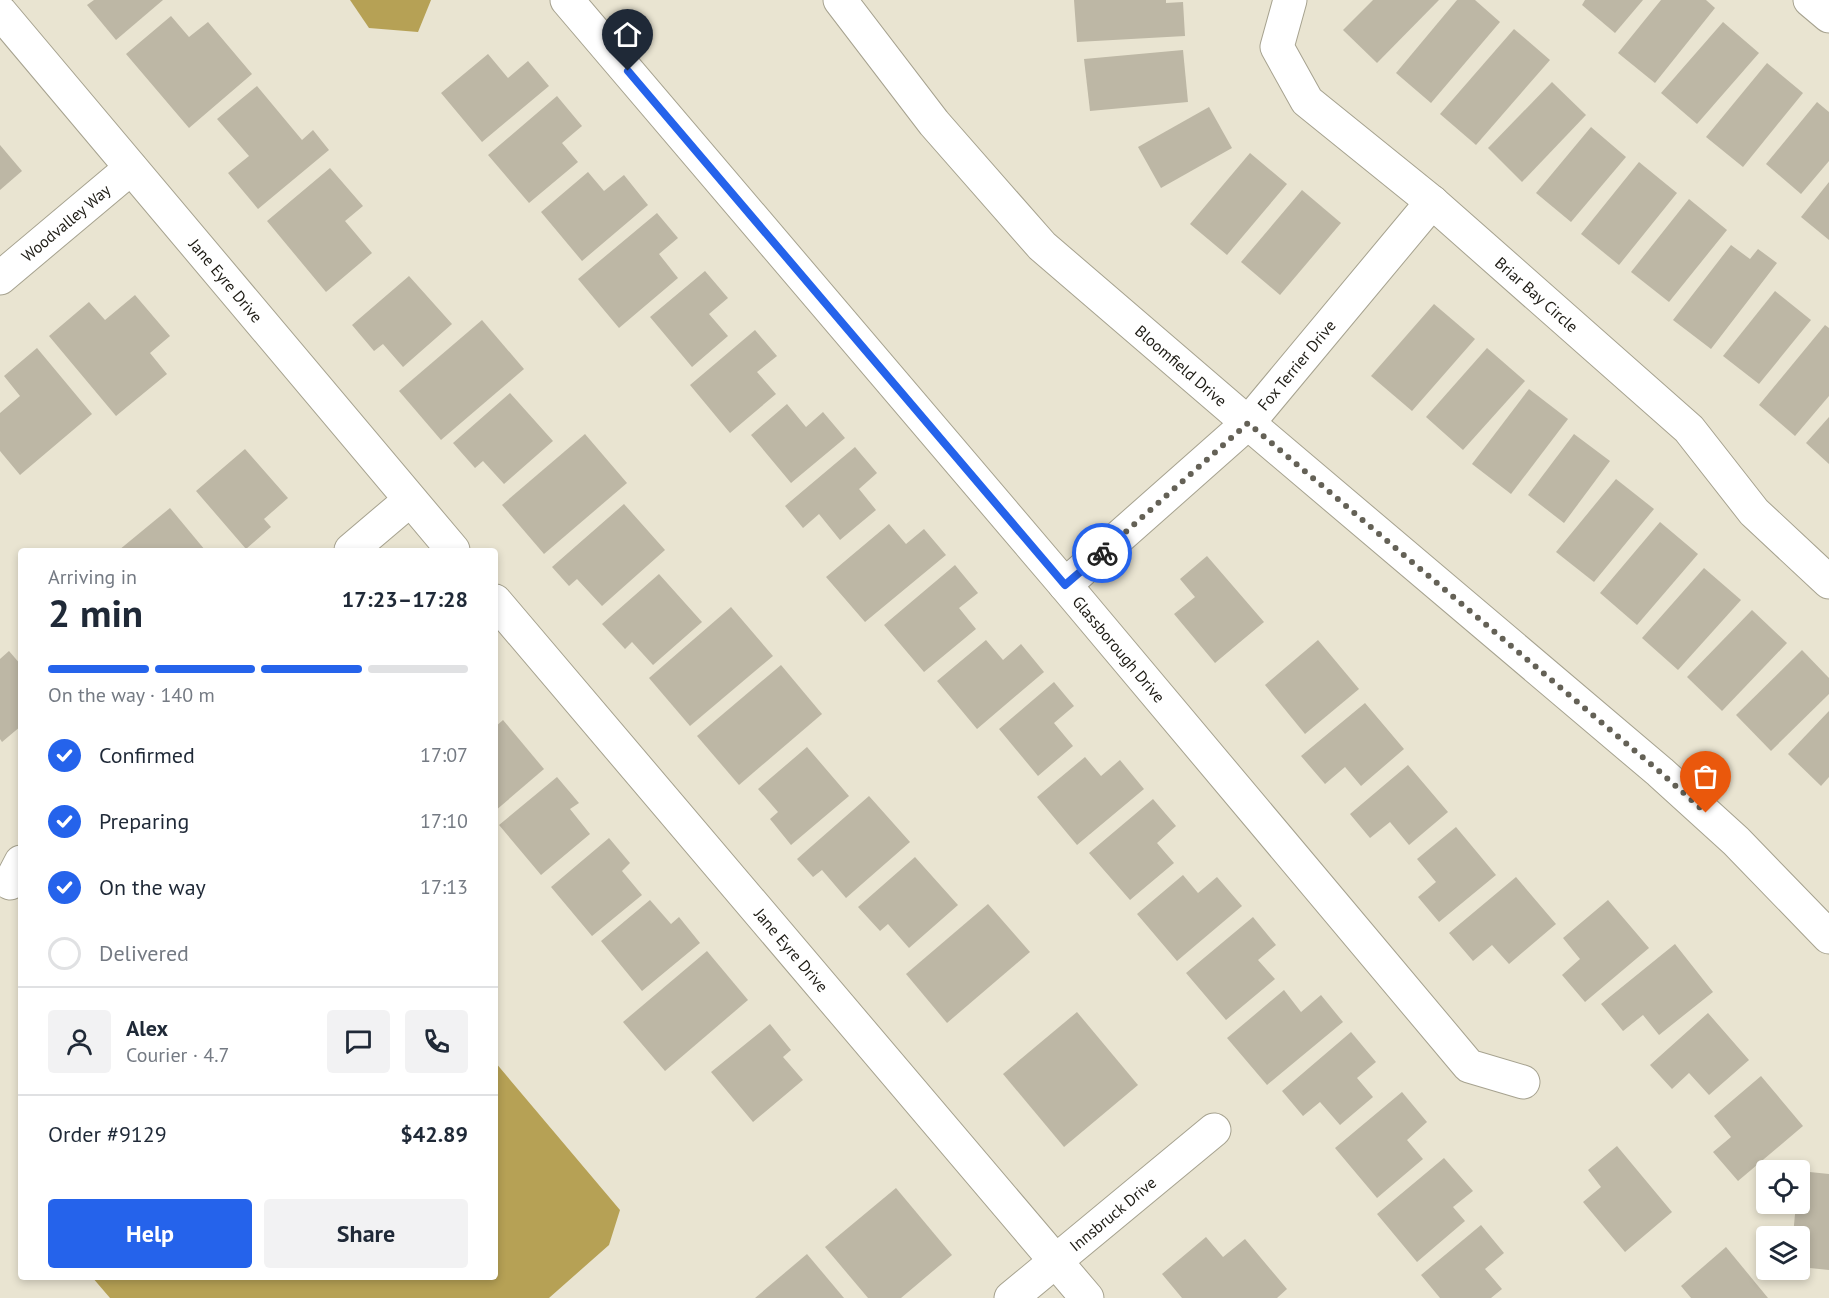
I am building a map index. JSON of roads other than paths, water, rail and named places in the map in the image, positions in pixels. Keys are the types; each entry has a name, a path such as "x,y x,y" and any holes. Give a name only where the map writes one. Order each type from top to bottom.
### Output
{"street":[{"name":"Glassborough Drive","path":"567,0 1065,585 1469,1066 1522,1082"},
{"name":"Bloomfield Drive","path":"840,0 933,123 1042,246 1660,772 1736,841 1829,937"},
{"name":"Briar Bay Circle","path":"1290,0 1277,47 1307,101 1432,202 1689,429 1754,512 1829,582"},
{"path":"1810,0 1829,16"},
{"name":"Jane Eyre Drive","path":"0,12 451,548"},
{"name":"Woodvalley Way","path":"0,278 131,168"},
{"name":"Fox Terrier Drive","path":"1065,585 1248,423 1432,202"},
{"path":"353,548 410,500"},
{"name":"Jane Eyre Drive","path":"498,605 1087,1298"},
{"name":"Innsbruck Drive","path":"1011,1298 1214,1130"}]}
